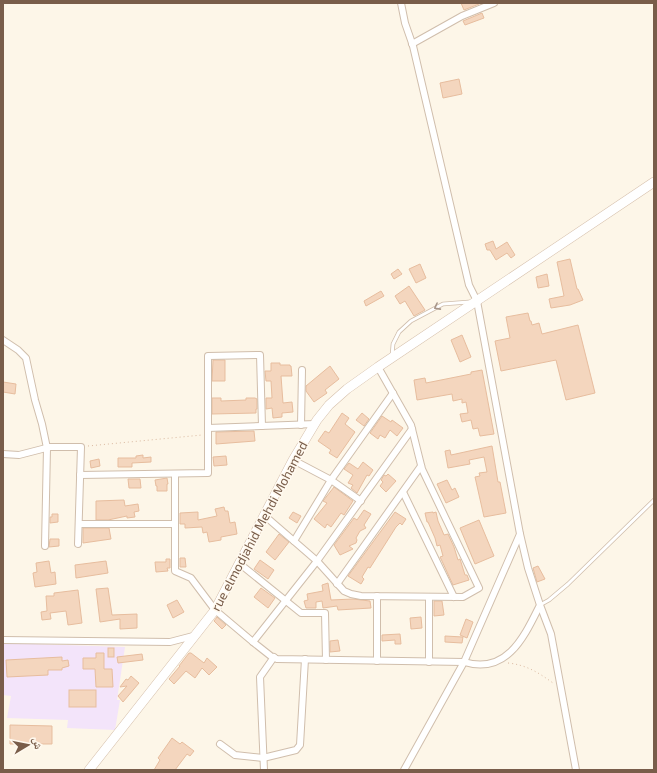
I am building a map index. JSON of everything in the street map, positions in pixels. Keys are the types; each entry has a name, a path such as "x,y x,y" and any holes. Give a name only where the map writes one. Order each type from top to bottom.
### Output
{"main road":[{"name":"rue elmodjahid Mehdi Mohamed","path":"90,770 215,610 293,460 315,424 329,405 347,389 391,358 654,182"}],"street":[{"path":"401,3 469,285 476,302 520,534 528,568 551,634 576,770"},
{"path":"412,44 462,16 494,3"},
{"path":"3,340 18,350 26,358 47,448 45,546"},
{"path":"80,475 208,473 208,356 260,355 262,426"},
{"path":"265,516 317,561 336,584 344,591 351,594 361,596 463,597 479,588 421,466 412,429 407,417 378,367"},
{"path":"301,425 302,370"},
{"path":"294,541 331,480 393,393"},
{"path":"208,431 262,426 315,424"},
{"path":"253,642 317,561 412,429"},
{"path":"3,454 19,455 47,448 81,447 78,544"},
{"path":"293,460 331,480 361,501"},
{"path":"336,584 421,466"},
{"path":"175,474 175,571 191,578 215,610 274,658 464,662 472,665 487,665 498,662 511,653 524,636 540,605"},
{"path":"403,492 454,597"},
{"path":"79,524 175,524"},
{"path":"404,770 464,662 520,534"},
{"path":"240,564 285,602 301,613 325,613 326,660"},
{"path":"377,596 377,661"},
{"path":"429,597 429,662"},
{"path":"3,640 170,642 195,636"},
{"path":"264,770 260,677 274,658"},
{"path":"220,744 235,755 263,758 296,750 300,745 306,659"}],"lane":[{"path":"391,358 393,344 399,332 411,321 442,304 476,302"},
{"path":"540,605 549,600 568,584 654,500"}],"path":[{"path":"81,447 208,431"},
{"path":"498,662 519,664 535,670 562,689"}],"shaded area":[{"path":"3,643 125,647 117,700 120,700 115,730 67,728 68,720 7,718 11,696 3,695"}],"building":[{"path":"461,3 479,3 479,4 464,10"},
{"path":"482,13 484,18 465,25 463,21"},
{"path":"459,79 462,94 443,98 440,83"},
{"path":"493,241 496,249 507,242 515,255 511,258 507,253 496,260 490,250 487,250 485,244"},
{"path":"570,259 577,289 583,300 570,305 551,308 549,299 564,296 557,262"},
{"path":"420,264 426,278 416,283 409,269"},
{"path":"398,269 402,274 394,279 391,274"},
{"path":"547,274 549,286 538,288 536,277"},
{"path":"409,286 425,310 414,316 405,301 400,304 395,296"},
{"path":"381,291 384,296 366,306 364,301"},
{"path":"528,313 532,325 539,323 542,334 578,325 595,393 566,400 556,360 501,371 495,341 510,338 506,317"},
{"path":"462,335 471,357 460,362 451,340"},
{"path":"213,360 225,360 225,381 212,381"},
{"path":"271,363 280,363 280,365 291,366 292,376 281,376 283,403 292,402 293,412 282,413 282,417 273,418 272,408 266,409 266,398 272,398 271,381 266,381 265,371 271,371"},
{"path":"330,366 339,379 325,390 327,393 314,402 306,391 306,386"},
{"path":"482,370 494,434 480,436 478,428 473,429 471,420 462,422 460,414 468,413 466,402 462,403 462,399 453,401 452,394 417,400 414,380 425,378 426,383 471,374 471,372"},
{"path":"3,382 16,384 15,394 3,392"},
{"path":"212,398 221,398 221,401 246,400 246,398 255,398 257,399 256,413 212,414"},
{"path":"342,413 349,418 345,424 355,432 337,458 329,453 331,450 318,441 325,431 329,433"},
{"path":"362,413 369,419 364,426 356,420"},
{"path":"382,416 391,422 392,420 403,428 397,436 390,430 385,438 380,435 378,439 370,433"},
{"path":"254,431 255,441 216,444 216,432"},
{"path":"492,446 498,482 500,482 506,513 484,517 475,477 480,476 479,473 487,472 484,457 469,460 470,464 448,468 445,451 450,450 451,455"},
{"path":"143,455 143,458 151,457 151,462 132,463 132,467 118,467 118,458 136,458 136,456"},
{"path":"226,456 227,465 214,466 213,457"},
{"path":"99,459 100,466 91,468 90,461"},
{"path":"363,462 373,470 369,476 367,475 357,493 351,488 353,485 348,483 353,475 344,469 349,463 358,469"},
{"path":"388,474 396,481 386,492 380,486 383,482 381,480 384,475 386,476"},
{"path":"167,478 167,491 157,491 155,480"},
{"path":"128,479 140,479 141,488 129,488"},
{"path":"447,480 452,490 455,488 459,497 446,503 437,484"},
{"path":"334,487 353,501 344,515 341,513 331,527 327,524 325,528 314,519 327,503 323,501"},
{"path":"124,500 125,506 138,504 139,511 134,512 135,517 127,518 127,516 108,520 96,520 96,501"},
{"path":"224,507 225,511 228,511 230,523 235,522 237,534 221,537 221,540 209,542 207,532 203,533 202,527 185,528 185,524 180,524 180,513 198,512 198,520 217,516 215,509"},
{"path":"364,510 371,514 364,525 366,528 360,531 356,538 356,543 349,546 353,549 340,555 334,545 354,518 357,520"},
{"path":"293,512 301,516 297,523 289,518"},
{"path":"395,512 406,519 402,525 400,523 396,527 370,568 368,567 362,577 364,579 361,584 348,576"},
{"path":"436,512 444,535 448,534 458,560 460,559 465,575 467,575 469,580 453,585 440,557 443,556 440,545 437,546 435,538 427,522 425,513"},
{"path":"52,514 58,514 58,522 50,523 50,517 52,517"},
{"path":"479,520 494,556 475,564 460,528"},
{"path":"83,528 109,528 111,539 83,543"},
{"path":"279,534 289,542 275,560 266,552"},
{"path":"50,539 59,539 59,546 49,547"},
{"path":"180,558 185,558 186,567 180,567"},
{"path":"166,559 170,559 170,568 167,568 168,571 156,572 155,562 166,562"},
{"path":"260,560 274,570 268,579 254,569"},
{"path":"49,561 51,573 55,572 56,584 35,587 33,573 37,572 36,563"},
{"path":"106,561 108,573 76,578 75,565"},
{"path":"538,566 545,579 537,582 533,568"},
{"path":"328,583 331,600 353,599 370,601 371,608 338,610 337,606 323,608 322,601 316,602 316,608 306,608 304,601 308,600 307,594 323,591 322,585"},
{"path":"108,588 112,615 137,614 137,628 120,629 120,619 100,622 96,589"},
{"path":"261,588 275,598 268,608 254,597"},
{"path":"78,590 82,623 68,625 66,611 50,613 51,619 42,620 41,612 47,611 46,596 54,596 54,593"},
{"path":"177,600 184,612 173,618 167,605"},
{"path":"434,601 442,601 444,615 434,616"},
{"path":"217,617 226,625 222,629 214,621"},
{"path":"421,617 422,628 411,629 410,618"},
{"path":"466,619 473,622 467,638 460,635"},
{"path":"400,634 401,644 395,644 395,640 382,641 382,635"},
{"path":"445,636 463,637 462,643 445,642"},
{"path":"338,640 340,651 330,652 330,641"},
{"path":"108,648 114,648 114,657 108,657"},
{"path":"96,653 104,653 104,669 112,669 113,687 96,687 95,669 83,669 83,658 96,658"},
{"path":"189,653 204,663 207,658 217,667 209,675 202,668 195,678 186,671 174,684 169,679"},
{"path":"142,654 143,660 118,663 117,657"},
{"path":"62,657 62,661 68,660 69,666 62,668 62,670 48,670 48,675 7,677 6,660"},
{"path":"131,676 139,683 123,702 118,696 127,686 120,687 126,679 128,680"},
{"path":"69,690 96,690 96,707 69,707"},
{"path":"10,725 52,726 52,744 10,744"},
{"path":"172,738 180,744 182,742 194,751 190,756 187,754 175,770 154,770 160,760 158,758"}]}
